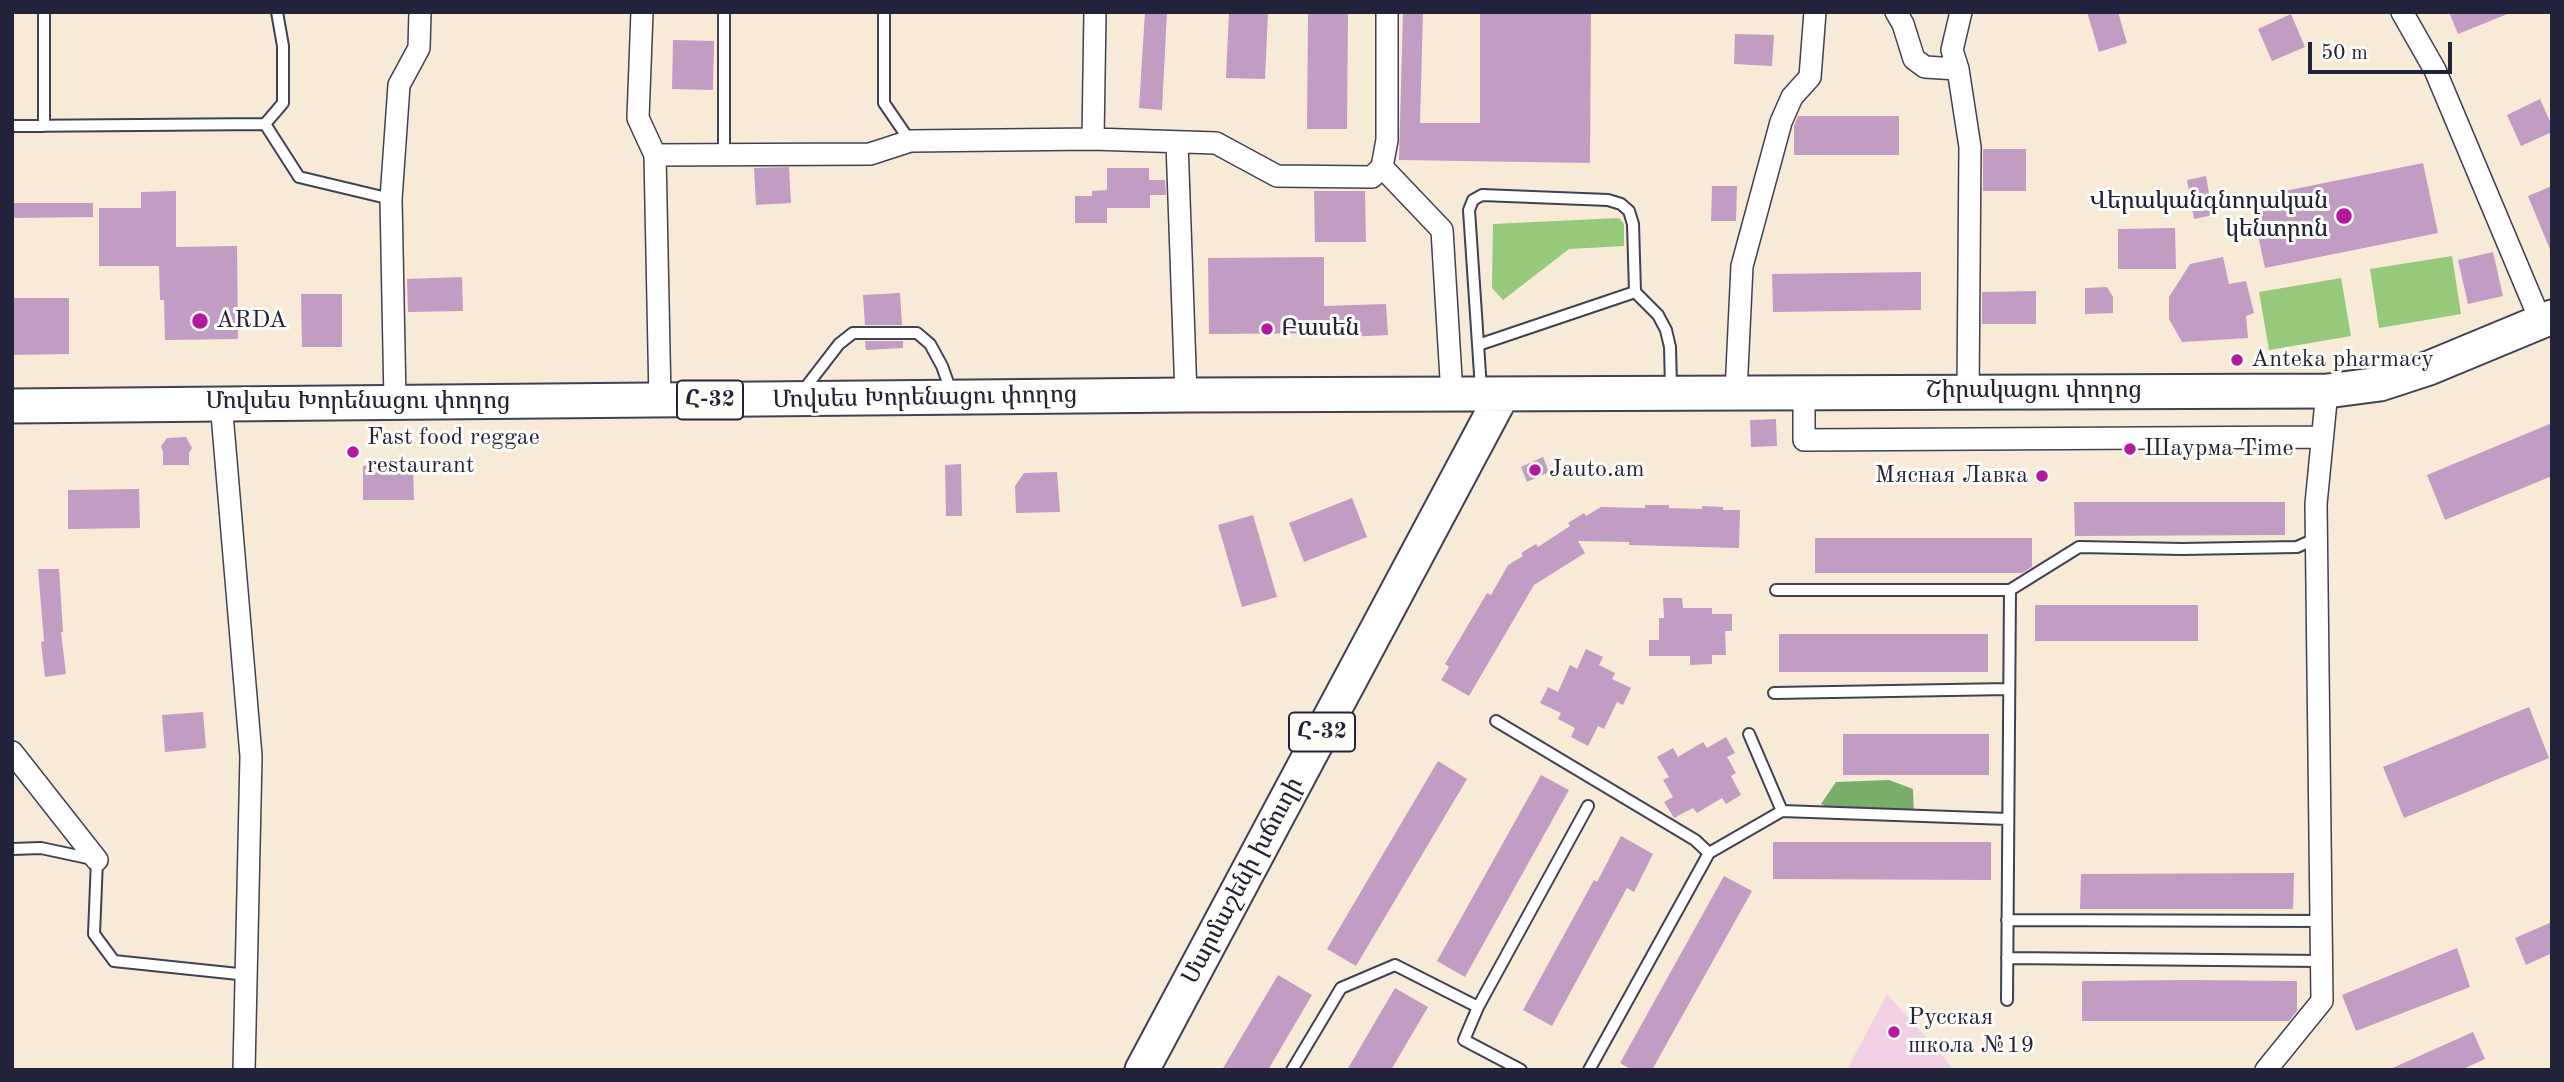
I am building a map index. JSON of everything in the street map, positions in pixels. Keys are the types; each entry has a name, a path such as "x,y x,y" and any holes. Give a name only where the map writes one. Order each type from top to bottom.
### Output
{"main road":[{"name":"Շիրակացու փողոց","path":"1479,395 1804,391 2327,391 2380,384 2429,369 2546,320"},
{"name":"Մովսես Խորենացու փողոց","path":"12,405 1479,395"},
{"name":"Մարմաշենի խճուղի","path":"1142,1070 1479,395"}],"street":[{"path":"395,401 391,199 399,85 419,48 420,12"},
{"path":"642,12 638,118 655,155 660,400"},
{"path":"1093,139 1095,12"},
{"path":"655,155 870,154 910,141 1093,139 1216,143 1277,176 1372,177 1382,167 1388,140 1387,12"},
{"path":"1736,392 1742,266 1781,122 1792,97 1810,77 1815,12"},
{"path":"1896,12 1903,24 1914,60 1925,67 1958,69"},
{"path":"1961,12 1952,50 1958,69 1970,147 1968,392"},
{"path":"2402,12 2435,70 2546,320"},
{"path":"1177,142 1186,395"},
{"path":"1382,167 1442,230 1479,395"},
{"path":"1804,391 1804,440 2321,438"},
{"path":"2266,1070 2322,1001 2316,504 2327,391"},
{"path":"220,402 251,756 244,1070"},
{"path":"12,752 97,860"}],"lane":[{"path":"44,12 44,126"},
{"path":"12,126 265,124 283,103 283,46 277,12"},
{"path":"724,12 724,153"},
{"path":"884,12 884,103 910,141"},
{"path":"265,124 299,177 391,199"},
{"path":"1479,395 1469,210 1473,200 1482,195 1608,200 1621,204 1629,211 1633,224 1635,292 1658,315 1666,330 1670,347 1671,393"},
{"path":"1478,345 1612,302 1635,292"},
{"path":"798,399 839,344 853,333 917,333 930,344 953,397"},
{"path":"1776,590 2010,590 2078,547 2297,547 2317,538"},
{"path":"2007,1000 2010,590"},
{"path":"1774,693 2009,690"},
{"path":"1496,721 1695,840 1709,853"},
{"path":"1749,734 1782,811"},
{"path":"1521,1070 1464,1040 1478,1007 1588,806"},
{"path":"1589,1070 1709,853 1782,811 2008,818"},
{"path":"12,849 41,848 97,860 94,934 114,961 248,975"},
{"path":"2007,920 2321,921"},
{"path":"2007,958 2321,961"},
{"path":"1292,1070 1341,988 1395,964 1478,1007"}],"shaded area":[{"name":"Русская школа №19","path":"1887,994 1955,1070 1847,1070"}],"green space":[{"path":"1619,218 1624,224 1624,246 1569,249 1503,300 1492,288 1493,224"},
{"path":"2452,256 2461,314 2379,328 2370,269"},
{"path":"2341,278 2351,336 2269,350 2259,292"},
{"path":"1889,780 1913,789 1914,815 1837,814 1821,804 1836,782"}],"building":[{"path":"1145,12 1167,12 1162,110 1139,108"},
{"path":"1229,12 1268,12 1265,79 1226,78"},
{"path":"1308,12 1348,12 1347,129 1307,129"},
{"path":"1403,12 1423,12 1420,123 1480,123 1480,12 1591,12 1590,163 1399,160"},
{"path":"2087,12 2118,12 2127,43 2099,52"},
{"path":"2449,12 2510,12 2510,13 2458,34"},
{"path":"2291,14 2305,47 2272,61 2258,29"},
{"path":"1735,34 1774,35 1772,66 1734,64"},
{"path":"673,40 714,41 713,90 672,89"},
{"path":"2540,99 2552,132 2521,146 2507,115"},
{"path":"1798,116 1899,116 1899,155 1794,155 1794,126"},
{"path":"1983,149 2026,149 2026,191 1983,191"},
{"name":"Վերականգնողական կենտրոն","path":"2423,163 2438,233 2265,268 2250,198"},
{"path":"789,167 791,203 756,205 754,168"},
{"path":"1107,168 1149,168 1149,180 1165,180 1166,195 1150,195 1150,208 1107,208 1107,223 1075,223 1075,196 1092,196 1092,191 1107,190"},
{"path":"2206,176 2213,215 2194,219 2187,180"},
{"path":"1712,186 1737,186 1736,221 1711,221"},
{"path":"2552,186 2552,252 2551,252 2528,196"},
{"path":"176,191 176,247 237,246 238,339 165,340 164,300 160,300 159,266 99,266 99,208 141,208 141,192"},
{"path":"1314,191 1365,191 1366,242 1315,242"},
{"path":"12,203 93,203 93,217 12,218"},
{"path":"2175,228 2176,269 2118,269 2118,229"},
{"path":"2493,252 2503,296 2468,304 2458,260"},
{"path":"1324,257 1324,306 1386,304 1388,335 1347,337 1347,333 1209,334 1208,258"},
{"path":"2223,257 2229,284 2246,281 2254,313 2246,316 2248,338 2182,342 2169,319 2169,297 2190,264"},
{"path":"1921,272 1921,310 1773,312 1772,274"},
{"path":"462,277 463,311 408,312 407,279"},
{"path":"2107,287 2113,297 2113,313 2085,314 2085,288"},
{"path":"2036,291 2036,324 1982,324 1982,292"},
{"path":"900,293 902,325 865,325 863,295"},
{"path":"301,294 342,294 342,347 302,347"},
{"path":"12,298 69,298 69,354 12,355"},
{"path":"865,341 903,341 903,348 866,350"},
{"path":"1776,419 1777,446 1751,447 1750,420"},
{"path":"2552,423 2552,476 2445,520 2427,475"},
{"path":"186,437 192,448 189,465 163,465 161,446 167,438"},
{"name":"Jauto.am","path":"1543,457 1549,472 1527,482 1521,467"},
{"path":"961,464 962,516 946,516 945,465"},
{"path":"363,466 413,466 414,500 363,500"},
{"path":"1057,472 1060,512 1016,513 1015,486 1024,473"},
{"path":"139,489 140,528 68,529 68,490"},
{"path":"1352,498 1367,537 1304,562 1289,523"},
{"path":"2074,502 2285,502 2285,535 2075,536"},
{"path":"1645,505 1702,509 1702,506 1723,507 1723,510 1740,510 1739,548 1578,541 1585,553 1534,585 1469,696 1441,680 1449,667 1445,664 1487,593 1491,595 1508,565 1523,556 1521,553 1536,544 1538,547 1570,526 1568,523 1584,513 1586,516 1601,507 1645,508"},
{"path":"1253,515 1277,597 1242,607 1218,525"},
{"path":"1815,538 2032,538 2032,567 2022,573 1815,573"},
{"path":"38,569 59,569 61,632 66,674 45,677"},
{"path":"1663,598 1682,598 1683,608 1712,608 1712,614 1732,614 1732,631 1725,631 1726,655 1712,655 1712,664 1690,665 1690,656 1649,656 1649,640 1659,640 1659,618 1664,618"},
{"path":"2035,605 2198,605 2198,641 2035,641"},
{"path":"1779,634 1988,634 1988,672 1779,672"},
{"path":"1586,649 1603,657 1599,665 1615,673 1612,679 1631,688 1623,705 1617,702 1604,729 1598,726 1588,746 1571,737 1575,728 1558,719 1561,713 1540,703 1548,687 1558,692 1570,665 1577,669"},
{"path":"2529,707 2549,758 2404,818 2383,767"},
{"path":"203,712 206,748 165,752 162,715"},
{"path":"1843,734 1989,734 1989,775 1843,775"},
{"path":"1726,737 1735,753 1727,757 1736,773 1731,776 1741,795 1726,804 1722,798 1697,813 1693,808 1674,818 1664,802 1673,797 1663,780 1669,777 1657,757 1673,748 1678,757 1703,742 1707,748"},
{"path":"1438,761 1467,779 1356,966 1327,949"},
{"path":"1541,775 1569,790 1465,977 1437,961"},
{"path":"1621,836 1653,854 1634,892 1627,888 1552,1026 1523,1010"},
{"path":"1773,842 1991,842 1991,880 1773,879"},
{"path":"2294,873 2293,909 2080,909 2081,874"},
{"path":"1724,876 1752,891 1652,1070 1632,1070 1620,1063"},
{"path":"2552,922 2552,953 2526,965 2515,938"},
{"path":"2457,948 2470,987 2356,1031 2342,995"},
{"path":"1278,975 1312,995 1268,1070 1222,1070"},
{"path":"2082,981 2297,981 2297,1011 2289,1021 2082,1021"},
{"path":"1395,988 1428,1007 1391,1070 1347,1070"},
{"path":"2473,1032 2485,1059 2461,1070 2388,1070"}],"place":[{"name":"Վերականգնողական կենտրոն","path":"2344,216"},
{"name":"ARDA","path":"200,321"},
{"name":"Բասեն","path":"1267,329"},
{"name":"Anteka pharmacy","path":"2237,360"},
{"name":"Шаурма Time","path":"2130,449"},
{"name":"Fast food reggae restaurant","path":"353,452"},
{"name":"Jauto.am","path":"1535,470"},
{"name":"Мясная Лавка","path":"2042,476"},
{"name":"Русская школа №19","path":"1894,1032"}]}
